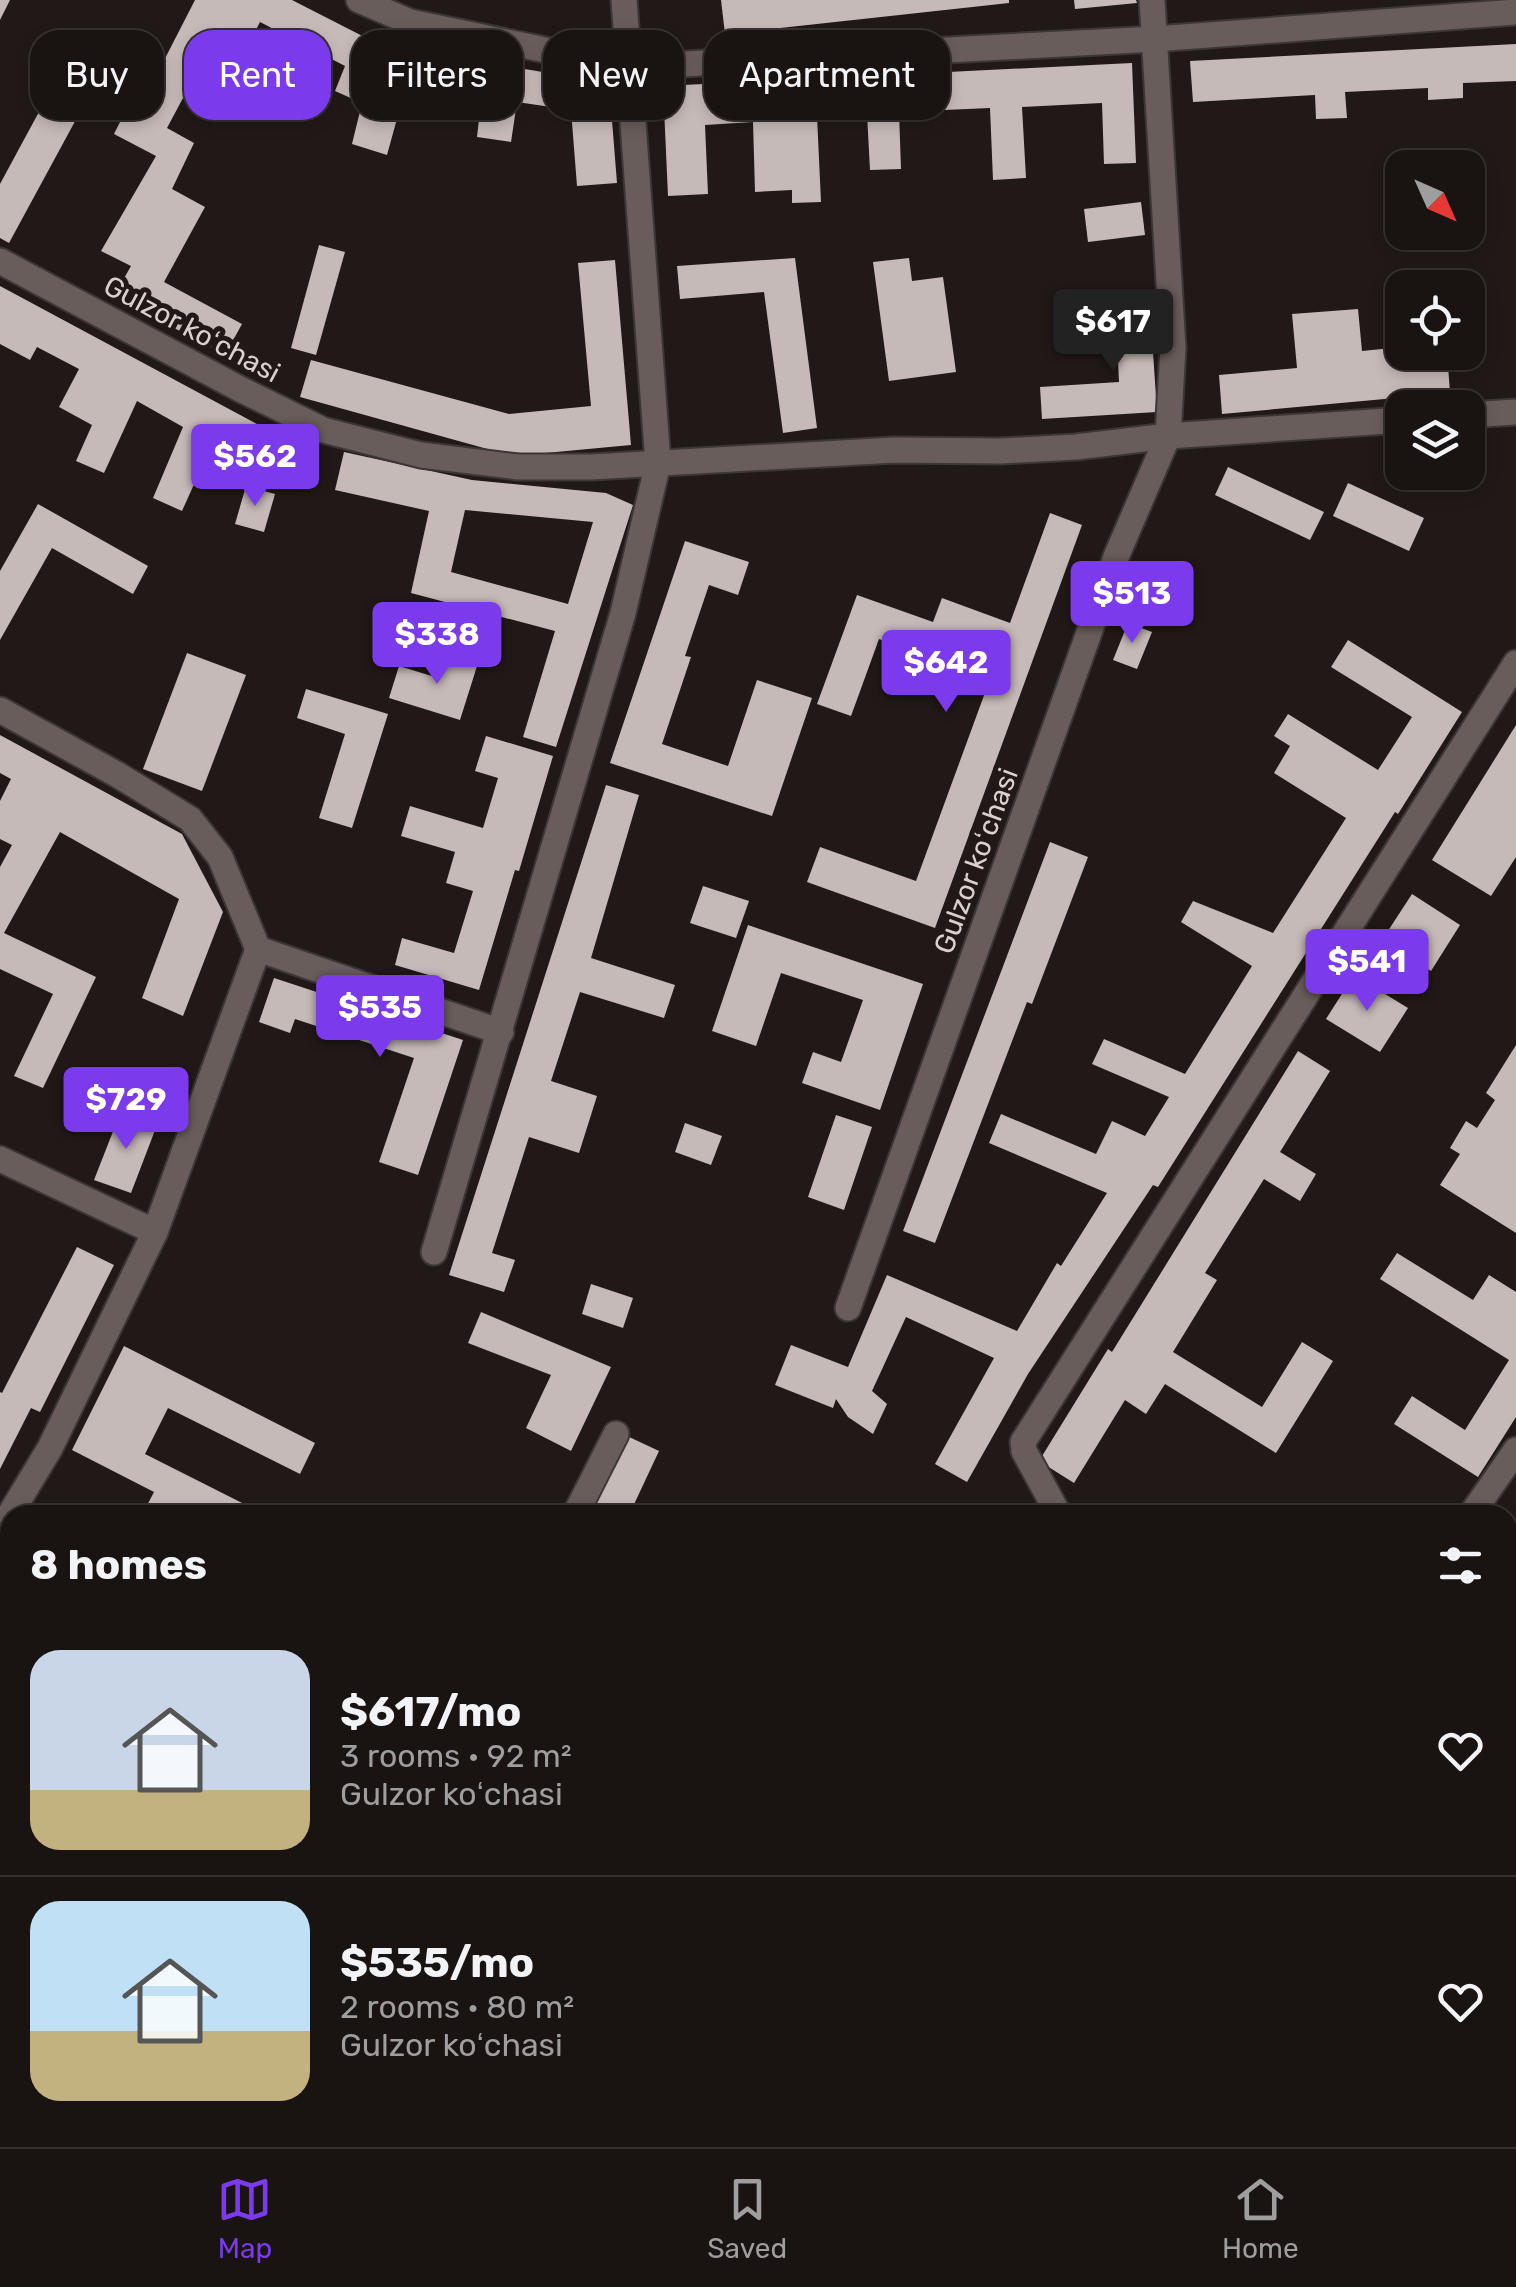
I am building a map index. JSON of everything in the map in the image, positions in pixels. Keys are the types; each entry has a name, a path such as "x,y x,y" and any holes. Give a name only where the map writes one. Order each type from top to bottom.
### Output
{"street":[{"path":"359,0 410,22 543,49"},
{"path":"624,0 626,30"},
{"name":"Gulzor koʻchasi","path":"848,1308 1116,557 1168,436 1173,348 1152,0"},
{"path":"684,63 1155,39 1516,12"},
{"path":"434,1252 623,613 658,463 632,120"},
{"name":"Gulzor koʻchasi","path":"0,261 323,430 420,455 518,467 894,450 1001,451 1385,421"},
{"path":"1485,414 1516,412"},
{"path":"1054,1505 1024,1450 1024,1442 1516,663"},
{"path":"0,710 190,819 220,858 258,949 155,1232 50,1448 16,1505"},
{"path":"258,949 501,1032"},
{"path":"0,1158 155,1232"},
{"path":"580,1505 616,1434"},
{"path":"1478,1505 1516,1450"}],"building":[{"path":"0,0 10,0 0,20"},
{"path":"195,0 292,0 351,30 351,98 335,91 345,66 331,59 331,30 275,30 260,22 256,30 184,30 184,99 167,128 194,143 172,189 205,207 164,282 242,324 225,355 114,296 131,266 101,251 156,156 114,134 121,120 164,120 164,60"},
{"path":"721,0 1009,0 762,30 725,30"},
{"path":"1074,0 1136,0 1137,3 1075,9"},
{"path":"1516,44 1516,81 1463,83 1463,98 1428,100 1428,88 1345,92 1347,118 1316,119 1315,95 1193,102 1190,61"},
{"path":"1132,63 1136,163 1104,164 1102,103 1022,107 1026,178 993,180 990,108 950,110 950,72"},
{"path":"523,69 543,72 543,106 523,103"},
{"path":"704,84 704,120 817,120 821,202 792,203 792,190 755,192 753,122 705,125 708,194 668,196 665,120 684,120 684,85"},
{"path":"35,120 76,120 9,243 0,238 0,184"},
{"path":"358,120 397,120 387,155 352,144"},
{"path":"479,120 514,120 511,142 477,137"},
{"path":"572,120 612,120 617,183 577,186"},
{"path":"867,120 899,120 901,169 870,170"},
{"path":"1141,202 1145,235 1088,242 1084,209"},
{"path":"319,245 345,252 316,355 291,348"},
{"path":"795,258 817,428 783,433 764,292 680,299 677,266"},
{"path":"909,258 912,281 943,277 956,372 889,381 873,262"},
{"path":"615,260 631,445 513,456 300,397 311,360 509,414 591,406 578,263"},
{"path":"0,286 296,445 282,478 214,440 182,511 153,498 183,427 137,401 104,473 76,461 92,425 59,407 79,369 37,347 30,360 0,344"},
{"path":"1150,307 1157,412 1042,419 1040,387 1119,382 1117,341 1102,342 1100,311"},
{"path":"1358,309 1362,351 1385,349 1385,370 1448,370 1450,390 1385,390 1385,399 1222,414 1219,375 1297,368 1292,314"},
{"path":"344,452 472,480 606,493 633,505 556,747 523,737 555,631 411,593 429,511 335,490","holes":["465,510 593,522 568,604 451,572"]},
{"path":"1228,467 1324,512 1310,540 1215,495"},
{"path":"1348,483 1424,518 1409,551 1333,516"},
{"path":"246,486 275,494 264,532 235,524"},
{"path":"38,504 148,566 133,594 52,548 0,640 0,571"},
{"path":"1050,513 1082,525 935,928 807,882 820,847 916,881 990,679 879,639 851,716 817,704 857,595 933,622 942,598 1010,623"},
{"path":"685,541 749,562 738,595 709,585 685,656 691,657 662,744 728,766 757,680 812,698 772,816 610,763"},
{"path":"1128,623 1152,632 1137,669 1113,660"},
{"path":"1348,640 1462,712 1158,1187 1153,1185 1028,1374 967,1482 935,1464 994,1358 906,1317 872,1391 887,1404 873,1434 848,1417 836,1399 833,1408 775,1385 791,1345 848,1367 887,1275 1017,1331 1057,1263 1061,1266 1107,1193 989,1143 1001,1114 1096,1154 1112,1121 1145,1136 1169,1097 1092,1064 1104,1039 1185,1074 1252,966 1181,922 1193,901 1273,933 1346,818 1274,773 1290,746 1274,736 1288,714 1378,770 1412,717 1331,667"},
{"path":"443,652 478,663 460,720 389,698 399,666 435,677"},
{"path":"187,653 246,675 202,791 143,769"},
{"path":"306,689 388,714 352,828 319,818 345,734 297,718"},
{"path":"1516,725 1516,857 1491,896 1432,860"},
{"path":"0,735 182,834 223,912 183,1016 142,998 179,899 60,832 4,933 96,977 43,1088 14,1076 53,994 0,969 0,867 12,845 0,839 0,801 11,779 0,773"},
{"path":"486,736 553,756 479,990 395,965 402,938 454,953 473,891 446,883 455,852 401,836 410,806 483,828 498,778 475,771"},
{"path":"606,785 639,795 591,958 675,985 664,1018 580,992 551,1081 597,1096 579,1153 529,1137 492,1253 515,1260 504,1292 449,1275"},
{"path":"1050,842 1088,857 1032,1004 1027,1002 935,1243 903,1231"},
{"path":"703,886 749,901 736,938 690,923"},
{"path":"1412,894 1460,925 1431,971 1382,940"},
{"path":"748,925 923,984 880,1110 802,1083 813,1052 841,1062 863,1000 781,973 756,1046 712,1031"},
{"path":"1354,975 1408,1008 1380,1052 1326,1019"},
{"path":"274,978 463,1040 418,1175 379,1162 414,1058 295,1019 290,1033 259,1022"},
{"path":"1516,1045 1516,1233 1440,1185 1460,1154 1450,1148 1466,1121 1477,1128 1495,1100 1486,1093"},
{"path":"1298,1051 1330,1071 1280,1152 1316,1174 1300,1201 1264,1179 1205,1273 1217,1280 1173,1352 1262,1407 1302,1342 1333,1361 1276,1453 1165,1384 1146,1414 1125,1400 1074,1483 1039,1461 1108,1349 1112,1352"},
{"path":"121,1111 157,1125 131,1193 94,1180"},
{"path":"836,1115 872,1127 844,1210 808,1197"},
{"path":"685,1123 722,1136 711,1165 675,1152"},
{"path":"77,1247 114,1265 40,1412 31,1408 0,1469 0,1392"},
{"path":"1397,1253 1473,1300 1489,1275 1516,1292 1516,1417 1478,1477 1394,1424 1412,1396 1465,1430 1509,1360 1380,1279"},
{"path":"591,1284 633,1298 623,1328 582,1314"},
{"path":"481,1312 611,1367 571,1451 526,1428 551,1375 468,1343"},
{"path":"124,1346 315,1443 300,1474 168,1408 145,1454 246,1505 147,1505 154,1492 72,1450"},
{"path":"625,1435 659,1451 634,1505 593,1505"}]}
